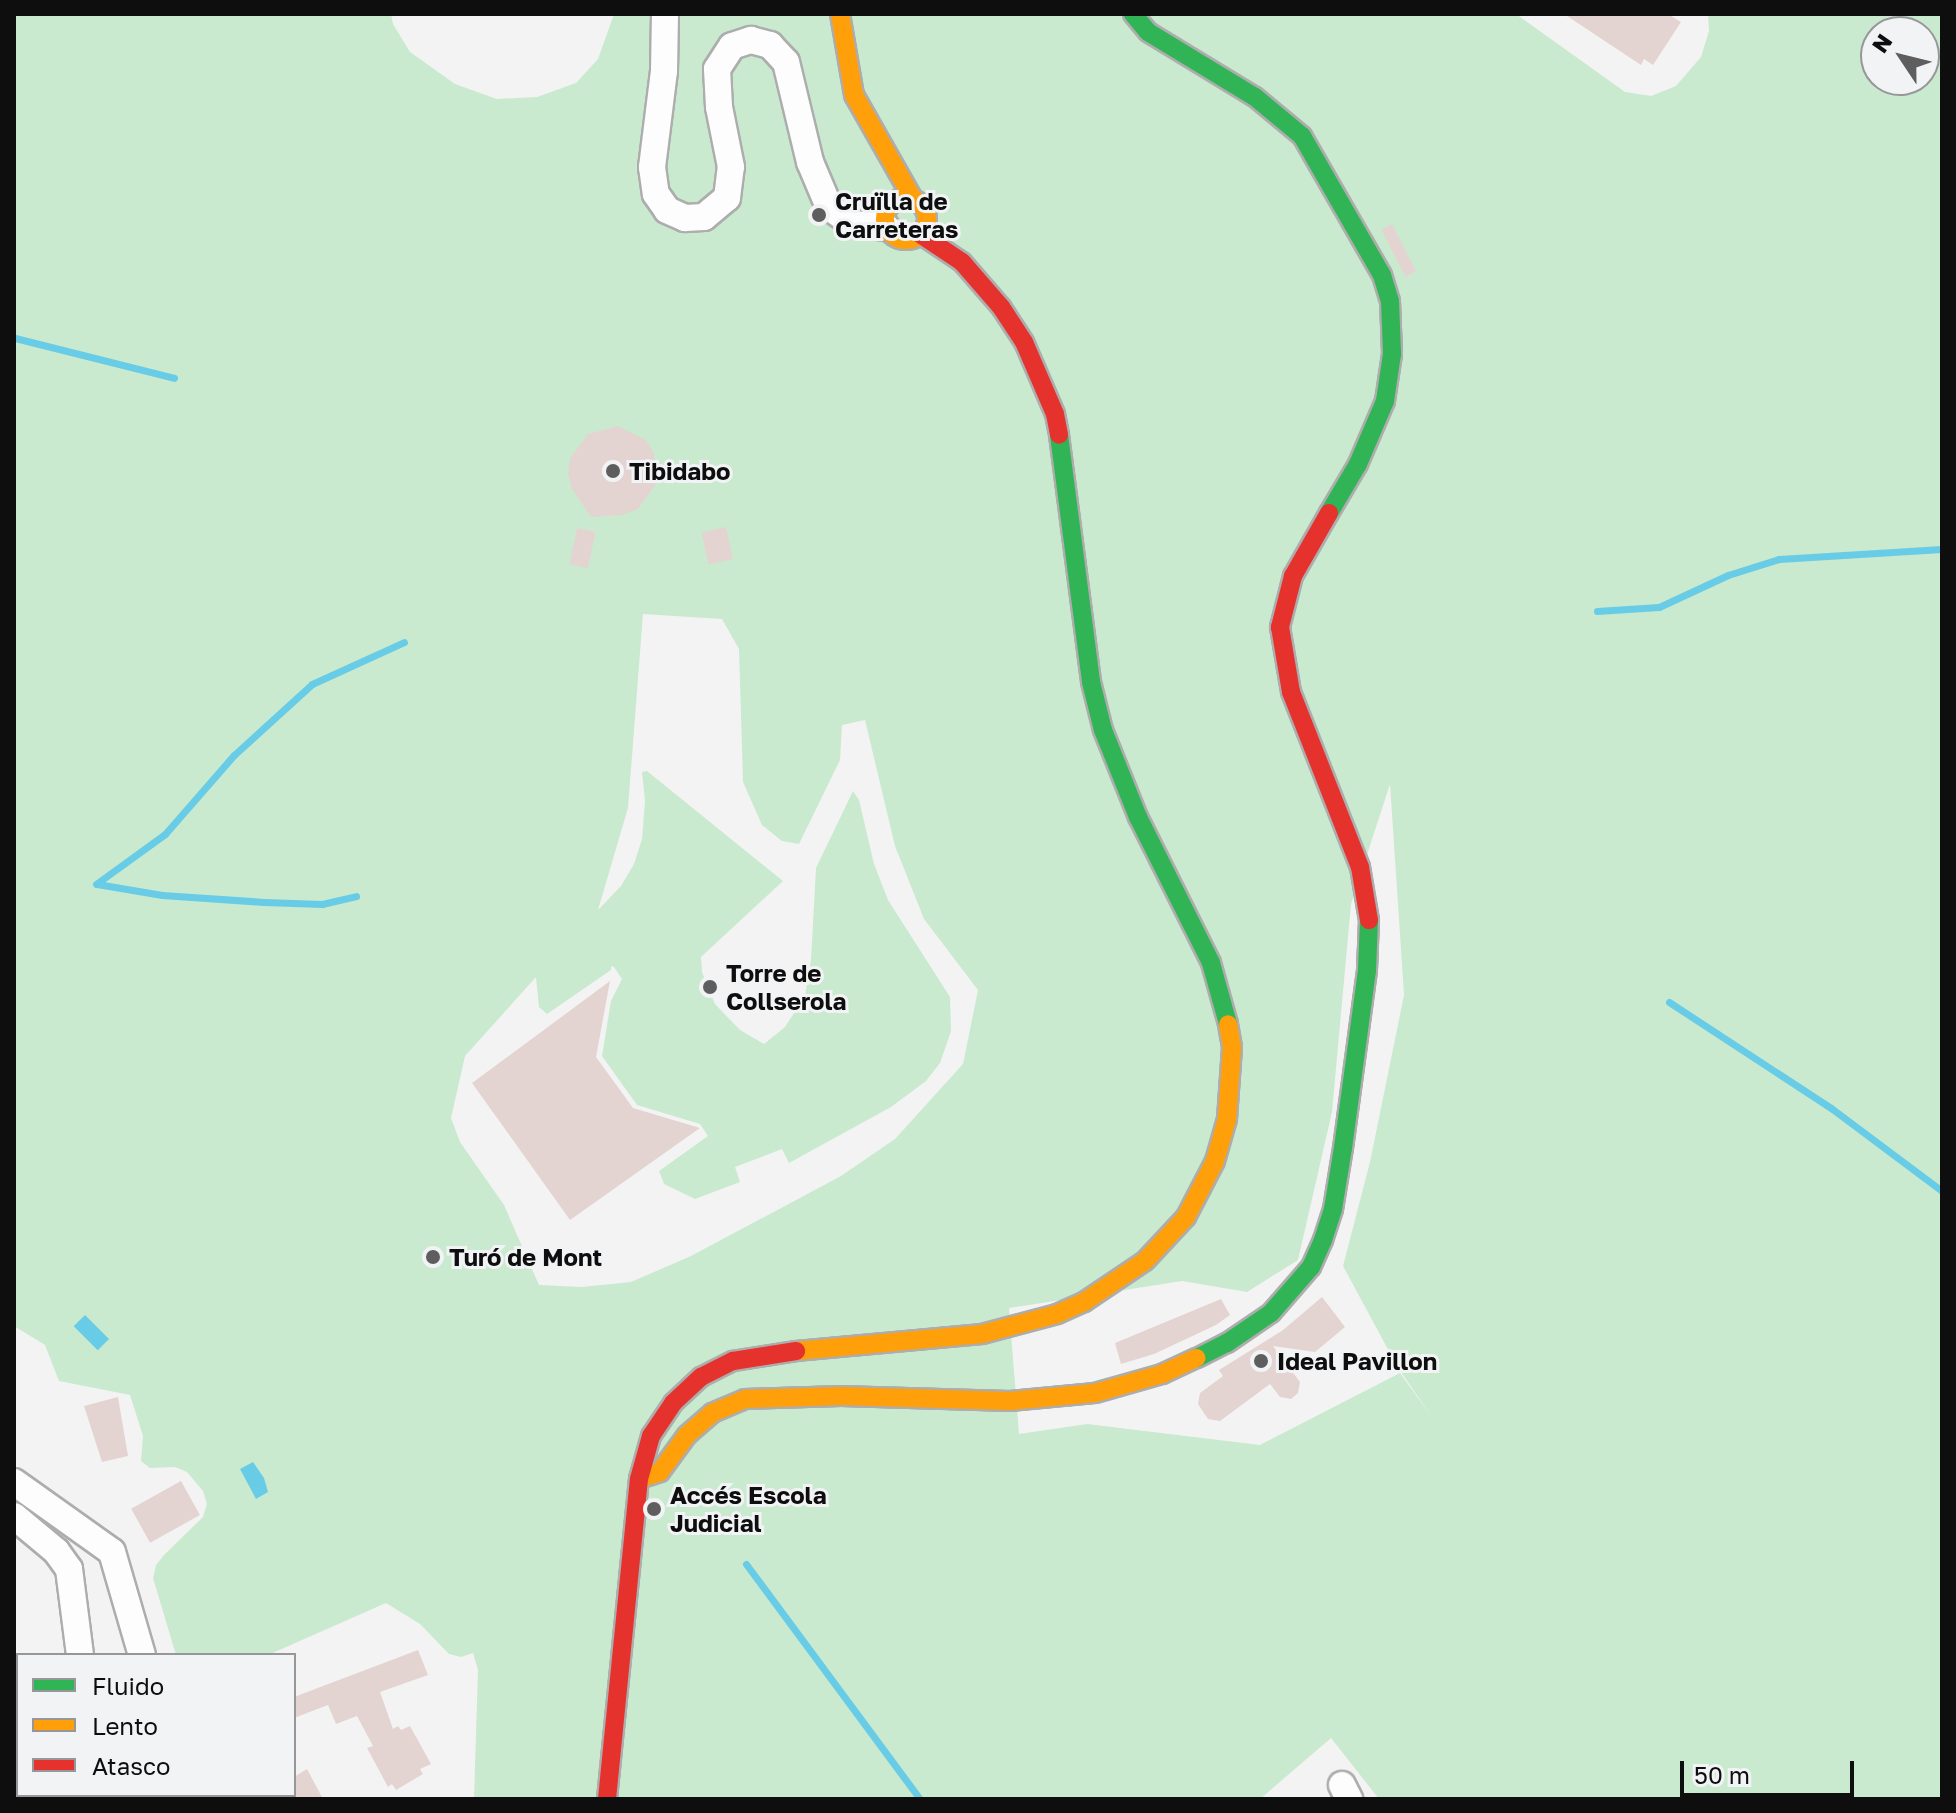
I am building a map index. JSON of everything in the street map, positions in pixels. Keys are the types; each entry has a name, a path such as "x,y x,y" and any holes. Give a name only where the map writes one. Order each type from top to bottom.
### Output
{"street":[{"path":"665,14 664,71 652,167 656,194 667,210 685,218 704,217 727,198 731,167 719,107 717,69 732,46 751,40 770,45 786,62 810,162 829,207 853,224 886,227 901,240 920,234"},
{"path":"840,14 854,95 913,199 927,215 920,234"},
{"path":"639,1479 660,1472 687,1435 712,1413 745,1399 841,1396 1010,1401 1095,1393 1162,1374 1227,1343 1283,1301 1311,1267 1333,1209 1367,970 1367,896 1360,867 1291,692 1280,627 1293,576 1358,464 1385,401 1392,354 1390,301 1382,275 1319,160 1302,136 1255,97 1148,32 1133,14"},
{"path":"886,227 888,207 899,199 913,199"},
{"path":"607,1799 639,1479 651,1436 673,1403 701,1377 733,1361 783,1352 982,1334 1057,1314 1108,1289 1145,1261 1186,1217 1215,1161 1227,1119 1232,1047 1224,1002 1211,963 1138,817 1103,730 1091,682 1066,469 1055,414 1024,342 1001,307 962,262 920,234"},
{"path":"14,1482 112,1552 141,1653"},
{"path":"14,1516 56,1551 69,1569 80,1653"}],"green space":[{"path":"14,14 391,14 393,24 410,52 455,84 497,99 537,97 576,83 598,59 614,14 1516,14 1625,92 1651,96 1676,86 1701,57 1709,31 1708,14 1942,14 1942,1799 1379,1799 1331,1738 1260,1799 474,1799 478,1670 473,1653 461,1657 449,1654 420,1624 386,1603 273,1653 175,1653 153,1578 156,1565 164,1555 203,1517 207,1504 203,1491 187,1472 175,1467 150,1468 141,1461 143,1436 130,1395 59,1381 45,1345 14,1326","holes":["643,614 722,619 739,649 743,782 762,825 782,841 799,844 840,760 842,725 865,720 895,846 924,919 978,990 963,1064 895,1139 841,1176 691,1256 631,1282 582,1287 539,1285 504,1205 460,1142 451,1118 465,1056 536,977 539,1007 547,1014 611,970 611,966 614,967 622,979 611,1001 602,1056 637,1105 700,1124 708,1136 659,1171 664,1184 695,1199 740,1182 735,1167 782,1149 789,1163 891,1107 926,1081 940,1063 951,1031 950,997 888,900 874,864 859,800 853,791 816,868 811,960 805,996 785,1027 764,1044 740,1030 715,1004 702,972 701,957 783,881 647,771 642,772 645,801 642,839 634,864 621,886 598,910 628,808","1390,784 1404,995 1370,1162 1343,1266 1397,1366 1431,1416 1400,1373 1260,1445 1087,1424 1019,1434 1009,1308 1182,1281 1247,1292 1298,1260 1332,1112 1351,904"]}],"water":[{"path":"85,1315 109,1339 98,1350 74,1326"},
{"path":"253,1462 264,1478 268,1492 256,1499 240,1469"}],"building":[{"path":"1564,14 1668,14 1681,22 1653,65 1644,59 1641,65"},
{"path":"1392,224 1416,271 1405,277 1381,229"},
{"name":"Tibidabo","path":"618,426 646,440 654,453 656,484 638,509 623,515 591,517 572,489 568,474 570,458 588,434"},
{"path":"726,527 733,559 708,564 702,532"},
{"path":"577,528 596,532 588,568 569,564"},
{"path":"610,981 596,1057 633,1108 700,1128 570,1220 472,1083"},
{"name":"Ideal Pavillon","path":"1322,1297 1345,1327 1315,1352 1273,1346 1300,1382 1298,1393 1291,1399 1280,1397 1270,1384 1220,1421 1208,1419 1198,1404 1200,1393 1223,1376 1219,1370 1283,1330"},
{"path":"1221,1299 1230,1315 1216,1325 1154,1354 1121,1364 1115,1343"},
{"path":"118,1397 128,1456 102,1462 84,1406"},
{"path":"181,1481 200,1515 150,1543 131,1509"},
{"path":"418,1650 428,1675 380,1692 393,1729 410,1726 431,1764 420,1769 423,1774 396,1790 392,1784 388,1787 367,1748 373,1746 357,1716 336,1724 328,1705 296,1717 296,1696"},
{"path":"307,1769 323,1799 294,1799 296,1776"}],"waterway":[{"path":"15,338 174,378"},
{"path":"1597,611 1659,607 1728,575 1779,559 1942,549"},
{"path":"96,884 165,834 234,755 312,684 404,642"},
{"path":"97,884 162,895 264,902 322,904 356,896"},
{"path":"1669,1002 1831,1108 1942,1191"},
{"path":"746,1564 920,1799"}],"traffic: fast":[{"path":"1133,14 1148,32 1255,97 1302,136 1382,275 1390,301 1392,354 1385,401 1358,464 1329,513"},
{"path":"1059,435 1091,682 1103,730 1138,817 1211,963 1228,1024"},
{"path":"1197,1358 1227,1343 1271,1313 1311,1267 1323,1240 1333,1209 1343,1148 1367,970 1369,920"}],"traffic: slow":[{"path":"840,14 854,95 913,199"},
{"path":"906,198 921,204 927,219 921,234 906,240 891,234 885,219 891,204 906,198"},
{"path":"796,1351 982,1334 1057,1314 1084,1302 1145,1261 1186,1217 1215,1161 1227,1119 1232,1047 1228,1024"},
{"path":"639,1479 660,1472 687,1435 712,1413 745,1399 841,1396 1010,1401 1095,1393 1162,1374 1197,1358"}],"traffic: jam":[{"path":"920,234 962,262 1001,307 1024,342 1055,414 1059,435"},
{"path":"1329,513 1293,576 1280,627 1291,692 1360,867 1369,920"},
{"path":"607,1799 639,1479 651,1436 673,1403 701,1377 733,1361 796,1351"}],"place":[{"name":"Cruïlla de Carreteras","path":"819,215"},
{"name":"Tibidabo","path":"613,471"},
{"name":"Torre de Collserola","path":"710,987"},
{"name":"Turó de Mont","path":"433,1257"},
{"name":"Ideal Pavillon","path":"1261,1361"},
{"name":"Accés Escola Judicial","path":"654,1509"}]}
